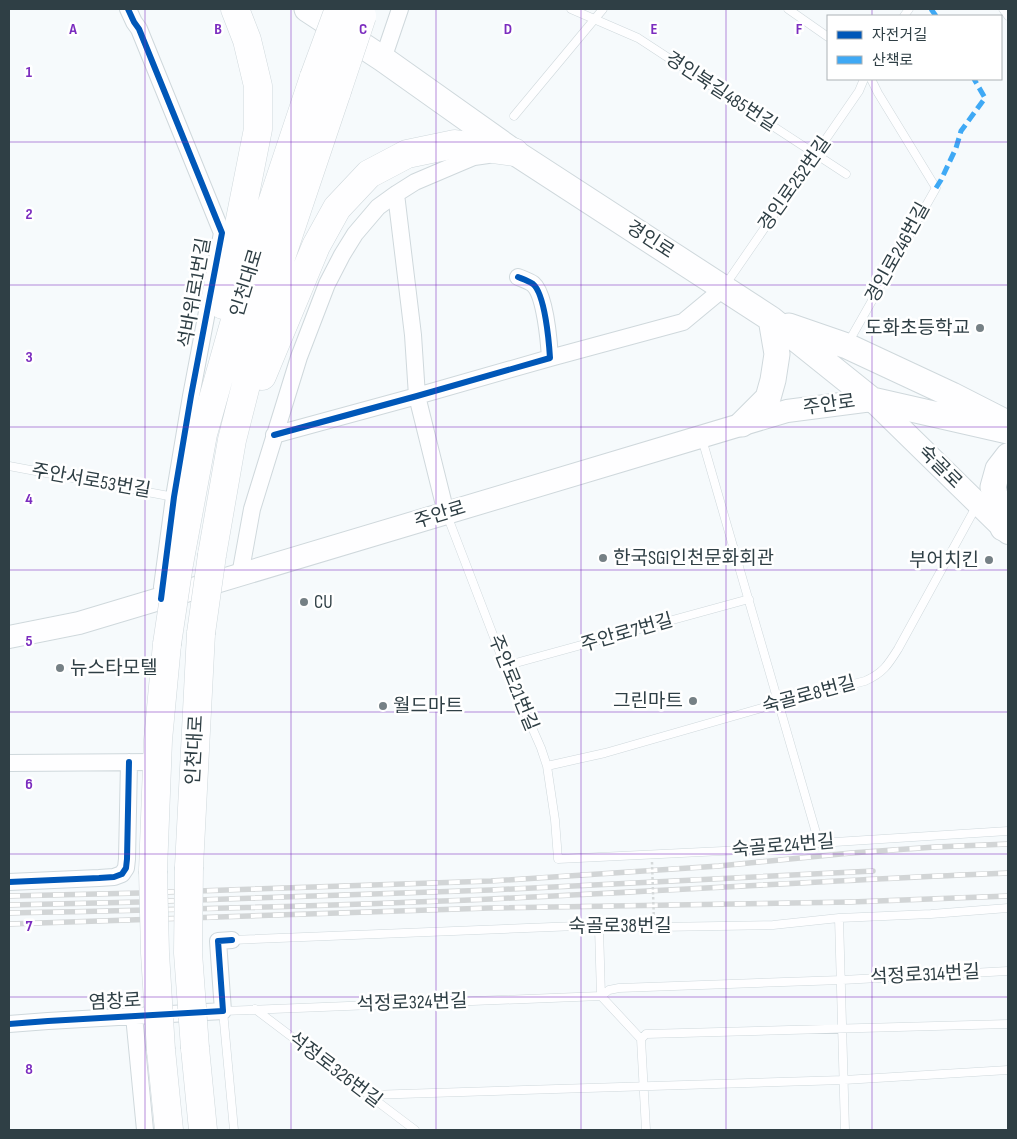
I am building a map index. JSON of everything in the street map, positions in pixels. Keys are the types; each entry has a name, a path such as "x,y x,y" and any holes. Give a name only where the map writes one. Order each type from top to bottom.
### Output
{"highway":[{"path":"202,434 216,340 258,129 258,86 247,40 236,9"},
{"name":"인천대로","path":"169,1130 160,1050 153,870 157,762 167,644 179,564 202,434 248,278 314,77 355,11"},
{"name":"인천대로","path":"203,1130 188,953 189,867 201,633 212,555 232,440 270,290 337,91 355,11"},
{"path":"232,440 269,359 316,246 336,208 369,174 406,154 455,144 514,152"}],"main road":[{"name":"경인로","path":"307,9 514,152 770,319 872,400 1008,431"},
{"path":"770,319 846,346 952,395 1008,424"},
{"path":"742,424 768,398 773,380 777,354 770,319"},
{"name":"주안로","path":"9,638 79,623 787,411 872,400"},
{"name":"숙골로","path":"872,400 1006,531"},
{"path":"1006,531 993,487 998,470 1008,456"}],"street":[{"name":"석바위로1번길","path":"128,9 139,29 222,233 174,497 161,599"},
{"path":"382,60 400,9"},
{"path":"240,575 252,509 299,357 327,284 355,234 378,208 415,182 474,158 514,152"},
{"path":"396,194 413,334 417,396 446,513"},
{"path":"518,277 534,285 543,303 550,358"},
{"path":"274,435 683,322 724,288"},
{"path":"9,882 114,877 122,874 126,868 129,762"},
{"path":"9,763 157,762"},
{"path":"223,1011 218,941 232,940"},
{"name":"염창로","path":"9,1024 223,1011"},
{"path":"134,1016 145,1130"}],"lane":[{"name":"경인북길485번길","path":"571,9 638,38 846,174"},
{"path":"514,116 603,9"},
{"path":"788,9 827,36"},
{"path":"1003,9 1008,16"},
{"name":"경인로252번길","path":"724,288 859,91 864,80"},
{"name":"경인로246번길","path":"846,346 936,188 872,80"},
{"path":"702,437 819,843"},
{"name":"주안서로53번길","path":"9,466 174,497"},
{"name":"숙골로8번길","path":"547,766 605,753 876,676 887,666 898,650 978,504"},
{"name":"주안로21번길","path":"446,513 547,766 555,820 558,859"},
{"name":"주안로7번길","path":"506,666 748,599"},
{"name":"숙골로24번길","path":"558,859 765,849 819,843 1008,831"},
{"name":"숙골로38번길","path":"232,940 577,926 600,928 772,924 1008,908"},
{"path":"840,918 845,1130"},
{"path":"600,928 601,996 641,1039 646,1130"},
{"name":"석정로314번길","path":"842,980 1008,971"},
{"name":"석정로324번길","path":"223,1011 601,996 609,990 619,988 842,980"},
{"name":"석정로326번길","path":"255,1009 415,1130"},
{"path":"223,1011 234,1130"},
{"path":"641,1039 646,1034 1008,1024"},
{"path":"369,1095 844,1080 1008,1070"}],"path":[{"path":"652,862 654,923"}],"railway":[{"path":"9,896 491,881 719,866 851,853 1008,844"},
{"path":"9,905 491,890 873,871"},
{"path":"9,913 556,896 1008,873"},
{"path":"9,924 490,908 851,902 1008,896"}],"marked path":[{"path":"931,9 935,15"},
{"path":"936,188 956,148 961,131 985,98 975,80"}],"cycle path":[{"path":"128,9 139,29 222,233 174,497 161,599"},
{"path":"274,435 550,358 546,319 541,298 533,284 518,277"},
{"path":"9,882 114,877 122,874 126,868 127,859 129,762"},
{"path":"9,1024 223,1011 218,941 232,940"}],"place":[{"name":"도화초등학교","path":"980,328"},
{"name":"한국SGI인천문화회관","path":"603,558"},
{"name":"부어치킨","path":"989,560"},
{"name":"CU","path":"304,602"},
{"name":"뉴스타모텔","path":"60,668"},
{"name":"그린마트","path":"693,701"},
{"name":"월드마트","path":"383,706"}]}
